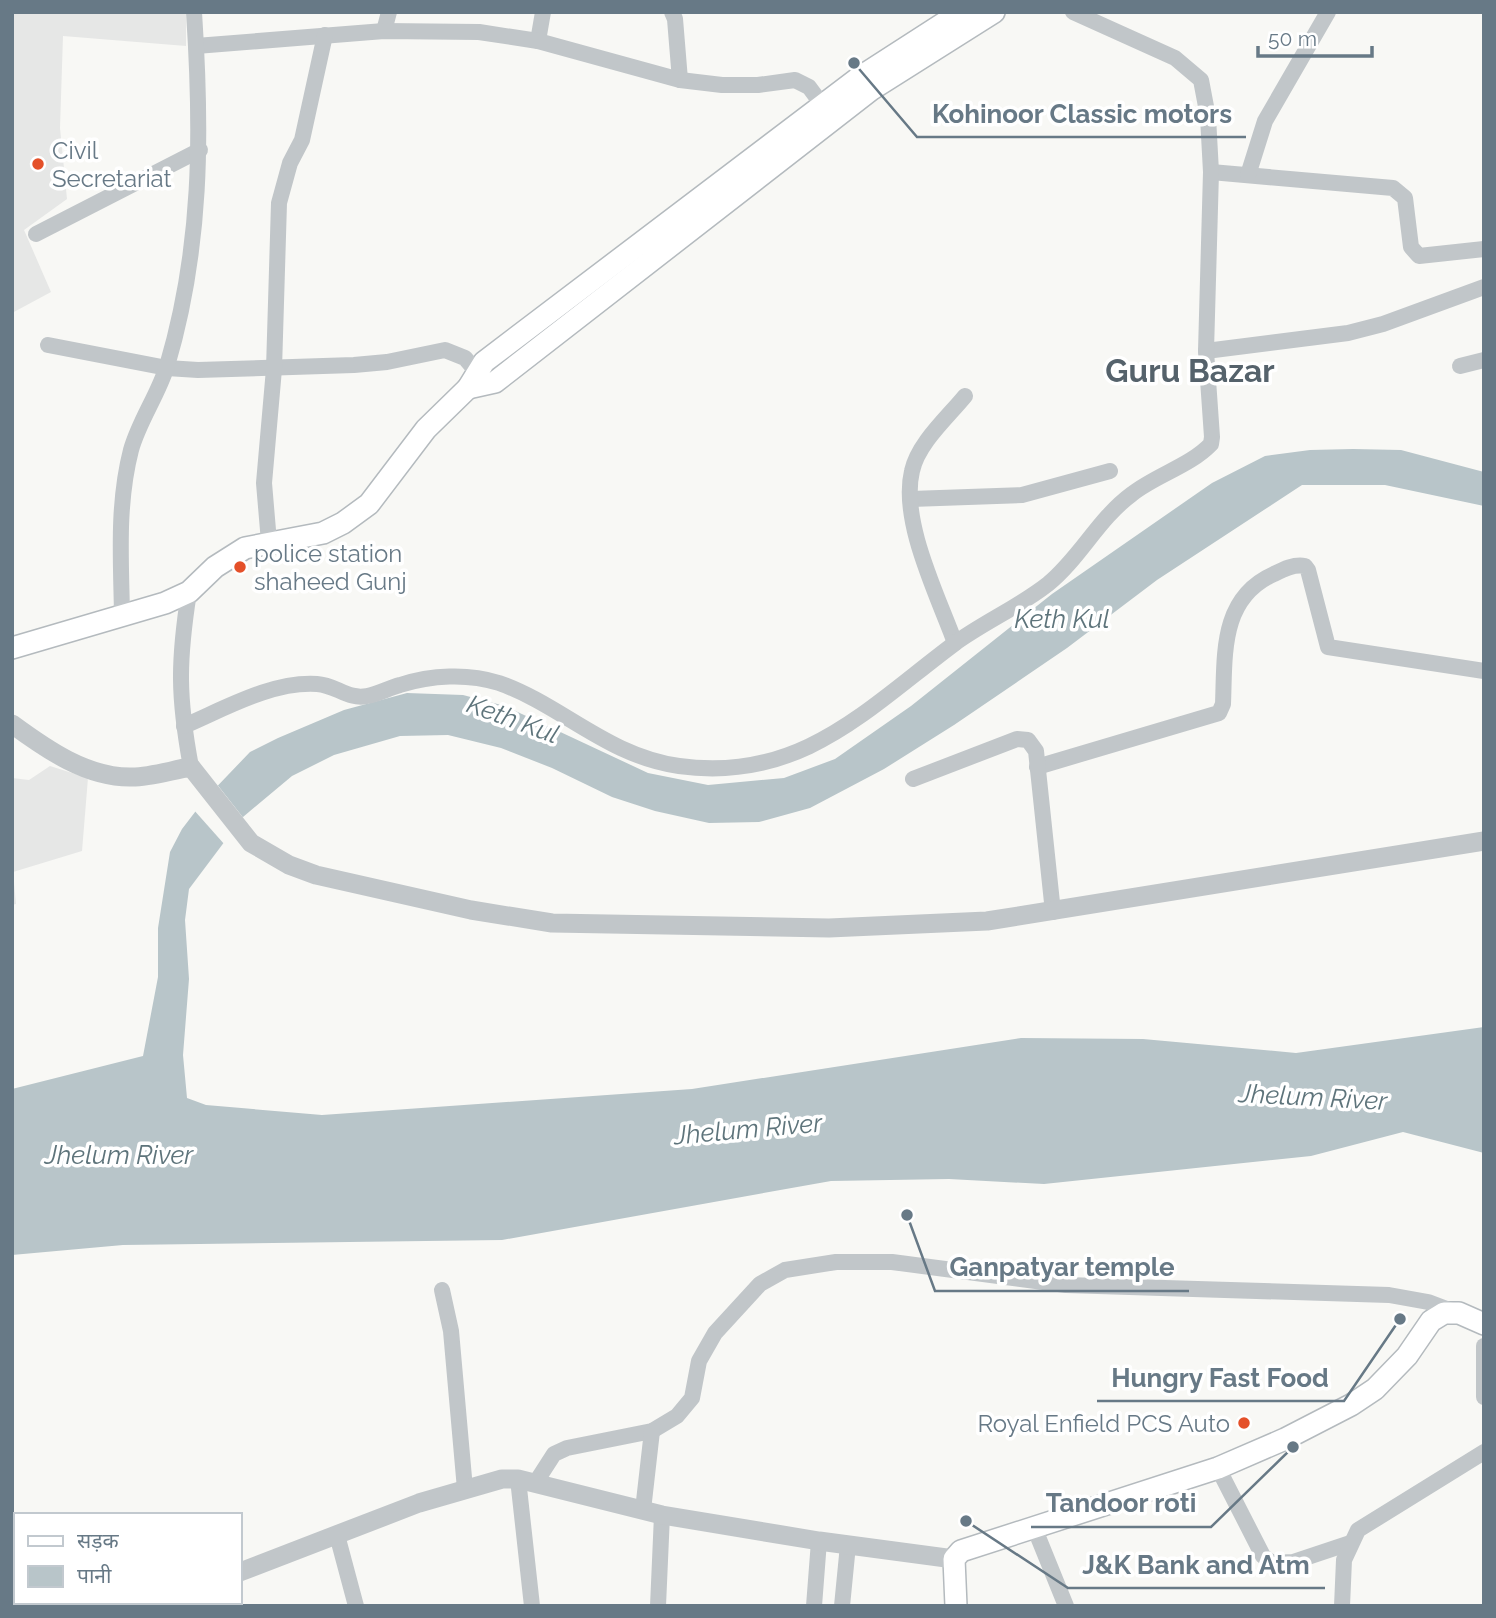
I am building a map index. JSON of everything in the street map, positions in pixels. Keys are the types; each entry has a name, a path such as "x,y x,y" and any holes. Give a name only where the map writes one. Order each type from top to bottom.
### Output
{"main road":[{"path":"12,648 164,603 189,592 229,556 245,548 323,533 343,523 369,504 426,429 472,379 495,382 827,112 961,12"},
{"path":"827,112 872,89 994,12"},
{"path":"956,1606 954,1559 961,1551 1218,1468 1351,1405 1393,1371 1431,1321 1444,1313 1459,1313 1484,1324"}],"street":[{"path":"122,614 120,516 125,476 132,447 167,368 196,222 200,150 194,12"},
{"path":"384,31 390,12"},
{"path":"538,41 543,12"},
{"path":"672,12 675,19 680,79"},
{"path":"184,726 288,686 316,683 358,698 437,676 475,678 497,682 523,694 594,736 651,759 678,766 732,766 765,762 821,742 855,722 955,643 1049,583 1102,520 1132,494 1211,444 1206,351 1211,172 1206,106 1200,80 1175,58 1073,12"},
{"path":"1248,175 1265,121 1328,12"},
{"path":"196,46 384,31 479,32 538,41 680,79 722,85 795,80 809,87 827,112"},
{"path":"269,542 264,484 274,369 279,203 290,163 302,140 325,35"},
{"path":"36,234 200,150"},
{"path":"1211,172 1393,188 1405,198 1411,247 1419,256 1484,248"},
{"path":"1206,351 1348,333 1395,320 1484,287"},
{"path":"48,345 167,368 274,369 387,362 445,350 465,358 472,379"},
{"path":"1460,366 1484,360"},
{"path":"955,643 919,544 911,499 911,471 917,457 965,396"},
{"path":"911,499 1023,495 1110,471"},
{"path":"1037,767 1219,713 1223,704 1226,636 1234,611 1251,587 1296,565 1308,570 1328,647 1484,671"},
{"path":"189,592 179,653 184,726 194,770 251,844 271,857 316,875 471,910 552,923 829,928 987,921 1484,841"},
{"path":"12,724 54,752 81,766 108,775 132,777 194,770"},
{"path":"913,779 1017,738 1033,744 1053,912"},
{"path":"532,1606 527,1480 554,1454 567,1448 652,1431 686,1407 692,1398 704,1349 760,1284 785,1270 823,1264 926,1265 1076,1286 1389,1295 1428,1302 1459,1313"},
{"path":"442,1290 451,1331 465,1489"},
{"path":"1484,1346 1484,1397"},
{"path":"643,1510 652,1431"},
{"path":"1342,1606 1344,1560 1350,1543 1368,1521 1484,1452"},
{"path":"1218,1468 1263,1556 1272,1563 1293,1562 1350,1543"},
{"path":"242,1571 465,1489 502,1479 527,1480 662,1515 819,1541 954,1559"},
{"path":"658,1606 662,1515"},
{"path":"1034,1527 1066,1606"},
{"path":"337,1535 356,1606"},
{"path":"814,1606 819,1541"},
{"path":"842,1606 848,1545"}],"shaded area":[{"name":"Civil Secretariat","path":"12,12 186,12 186,46 63,36 60,128 67,199 24,230 51,292 12,313"},
{"path":"50,766 88,778 82,851 13,872 16,904 12,905 12,778 29,780"}],"water":[{"name":"Jhelum River","path":"1310,450 1401,450 1484,472 1484,506 1385,485 1302,485 1157,580 1067,648 954,725 884,769 810,808 759,822 709,823 655,811 612,797 552,768 501,748 448,735 400,736 334,755 292,776 243,817 189,889 185,920 189,979 183,1055 187,1098 206,1105 322,1115 692,1089 1021,1038 1143,1039 1296,1053 1484,1027 1484,1153 1403,1132 1311,1156 1044,1184 949,1179 831,1181 502,1240 123,1245 12,1255 12,1089 143,1056 158,977 158,928 170,852 182,829 205,799 250,752 344,710 407,693 463,695 505,706 648,773 708,785 784,778 835,759 911,706 1052,594 1212,483 1265,456"}],"pier":[{"path":"216,783 245,820 225,845 193,809"}],"place":[{"name":"Kohinoor Classic motors","path":"854,63"},
{"name":"Civil Secretariat","path":"38,164"},
{"name":"police station shaheed Gunj","path":"240,567"},
{"name":"Ganpatyar temple","path":"907,1215"},
{"name":"Hungry Fast Food","path":"1400,1319"},
{"name":"Royal Enfield PCS Auto","path":"1244,1423"},
{"name":"Tandoor roti","path":"1293,1447"},
{"name":"J&K Bank and Atm","path":"966,1521"}],"district":[{"name":"Guru Bazar","path":"1190,370"}],"water label":[{"name":"Keth Kul","path":"1062,619"},
{"name":"Keth Kul","path":"513,719"}]}
